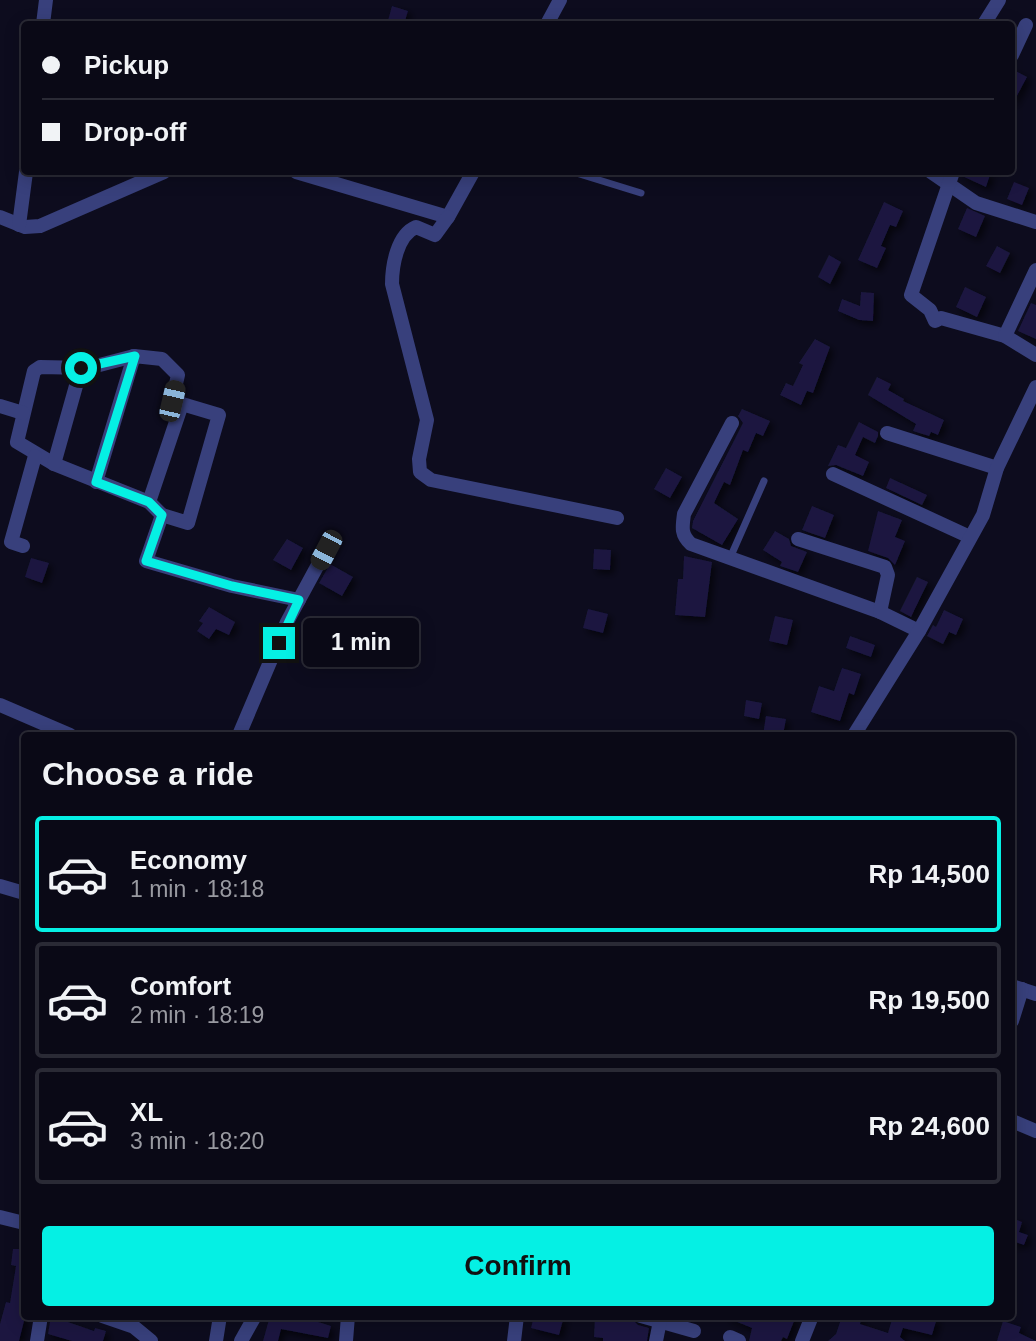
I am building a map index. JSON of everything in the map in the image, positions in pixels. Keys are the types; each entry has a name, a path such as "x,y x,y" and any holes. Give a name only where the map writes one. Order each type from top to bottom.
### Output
{"street":[{"path":"43,21 46,0"},
{"path":"549,21 560,0"},
{"path":"986,21 999,0"},
{"path":"1015,49 1026,26"},
{"path":"19,225 26,175"},
{"path":"0,217 19,225 40,226 157,175"},
{"path":"306,175 448,216"},
{"path":"471,175 435,235 416,227 409,230 392,270 392,284 426,420 419,459 420,472 431,480 617,518"},
{"path":"1036,222 976,203 950,177 911,295 930,310 935,321 941,318 1005,336 1036,355"},
{"path":"1005,336 1036,270"},
{"path":"96,482 135,356"},
{"path":"135,356 162,359 178,375 172,401 219,415 188,523 162,515 149,502 35,456 17,442 34,371 40,367 81,368 135,356"},
{"path":"54,464 81,368"},
{"path":"856,732 919,631 983,515 997,468 1036,387"},
{"path":"149,502 182,404"},
{"path":"0,405 23,413"},
{"path":"733,423 684,514 684,538 691,544 880,612 919,631"},
{"path":"887,433 997,468"},
{"path":"23,546 11,542 35,456"},
{"path":"833,474 970,537"},
{"path":"162,515 146,561 232,586 299,600"},
{"path":"798,539 885,567 888,575 880,612"},
{"path":"240,732 299,600 326,550"},
{"path":"0,705 63,732"},
{"path":"0,886 21,892"},
{"path":"1015,1013 1023,990"},
{"path":"1015,1122 1036,1131"},
{"path":"0,1217 21,1222"},
{"path":"37,1341 40,1320"},
{"path":"114,1320 134,1327 151,1341"},
{"path":"216,1341 219,1320"},
{"path":"242,1341 253,1320"},
{"path":"346,1341 348,1320"},
{"path":"514,1341 517,1320"},
{"path":"656,1341 660,1320"},
{"path":"663,1320 694,1331"},
{"path":"802,1341 810,1320"}],"lane":[{"path":"583,175 641,193"},
{"path":"730,558 764,481"}],"building":[{"path":"392,6 408,11 405,21 388,21"},
{"path":"1015,71 1027,77 1015,99"},
{"path":"962,175 990,175 986,187"},
{"path":"1014,182 1029,188 1022,205 1007,199"},
{"path":"884,202 903,211 896,227 890,225 881,246 886,248 877,268 858,260"},
{"path":"967,208 985,216 976,237 958,229"},
{"path":"997,246 1010,253 1000,273 986,266"},
{"path":"829,255 841,262 830,284 818,277"},
{"path":"965,287 986,297 977,317 956,307"},
{"path":"861,292 874,293 873,321 859,320 838,311 842,299 860,306"},
{"path":"1031,303 1036,305 1036,339 1018,331"},
{"path":"815,339 830,347 813,393 807,391 801,405 780,395 786,383 793,386 803,365 799,363"},
{"path":"877,377 891,384 888,390 904,399 903,401 944,420 938,435 931,432 929,436 913,431 916,424 868,395"},
{"path":"742,409 770,421 763,436 756,433 748,452 743,450 730,485 724,482 714,503 738,519 722,545 692,528 693,521 743,423 738,416"},
{"path":"859,422 878,432 875,443 863,437 855,455 869,462 863,476 836,465 828,466 838,445 846,448"},
{"path":"666,468 682,477 670,498 654,489"},
{"path":"890,478 927,495 922,505 886,488"},
{"path":"812,506 834,515 825,538 802,530"},
{"path":"878,511 902,520 895,537 905,541 895,565 888,558 868,551"},
{"path":"775,531 789,539 791,546 807,552 798,572 780,566 782,562 763,550"},
{"path":"287,539 303,548 291,570 273,560"},
{"path":"594,549 611,550 610,570 593,569"},
{"path":"684,556 712,562 705,617 675,615 678,579 683,579"},
{"path":"31,558 49,563 42,583 25,577"},
{"path":"330,564 353,577 342,596 319,583"},
{"path":"917,577 928,582 911,617 900,611"},
{"path":"209,607 235,622 229,635 216,629 209,639 197,631 203,623 199,621"},
{"path":"588,609 608,614 603,633 583,628"},
{"path":"944,610 963,619 956,635 949,632 943,644 927,636 933,625 936,627"},
{"path":"775,616 793,620 787,645 769,641"},
{"path":"850,636 875,645 871,657 846,648"},
{"path":"842,668 861,674 854,695 849,693 840,721 811,712 819,686 834,691"},
{"path":"746,700 762,703 759,719 744,716"},
{"path":"766,716 786,719 784,732 763,732"},
{"path":"1015,1219 1022,1222 1019,1232 1028,1235 1024,1245 1015,1242"},
{"path":"21,1246 21,1320 24,1321 19,1341 0,1341 0,1324 6,1302 10,1303 16,1266 11,1265 13,1249"},
{"path":"50,1320 65,1320 94,1331 95,1328 106,1331 103,1341 72,1341 48,1334"},
{"path":"269,1320 316,1320 331,1326 328,1338 281,1329 278,1341 263,1341"},
{"path":"533,1320 563,1320 559,1335 531,1328"},
{"path":"595,1320 633,1320 638,1325 649,1328 647,1341 603,1341 603,1338 594,1337"},
{"path":"733,1320 794,1320 787,1339 783,1337 781,1341 749,1341 752,1328"},
{"path":"841,1320 861,1320 860,1324 888,1333 892,1320 936,1320 932,1335 903,1328 900,1337 905,1341 828,1341 836,1334"},
{"path":"1003,1321 1021,1327 1019,1333 1036,1341 997,1341"}],"route":[{"path":"81,368 135,356 96,482 149,502 162,515 146,561 232,586 299,600 279,643"}]}
